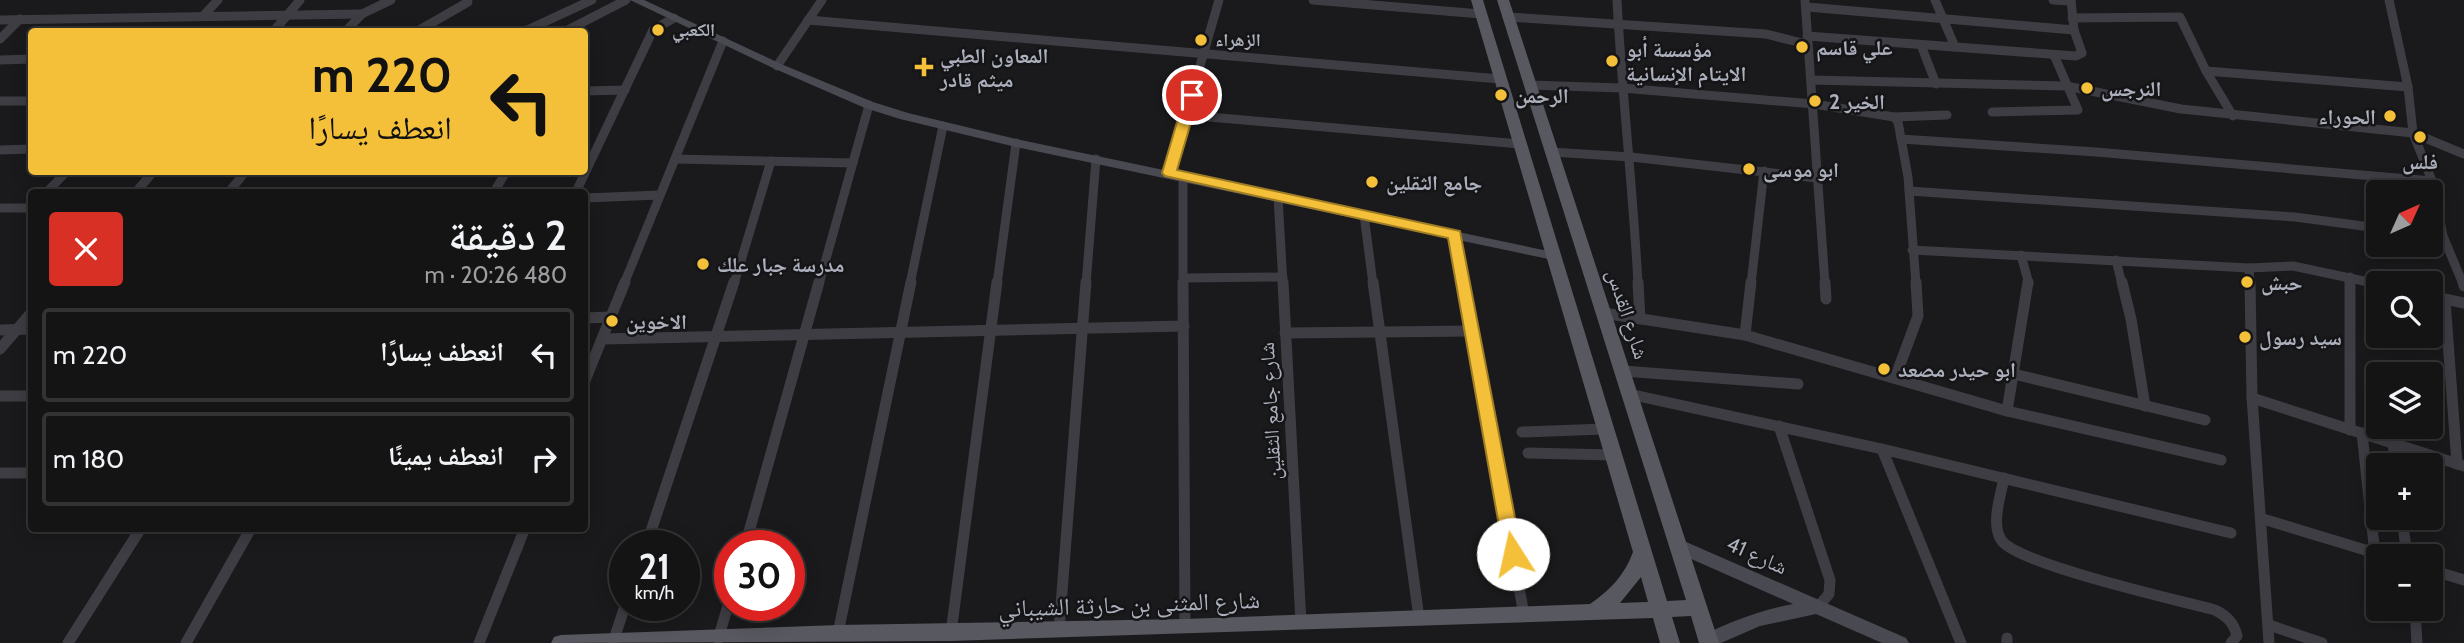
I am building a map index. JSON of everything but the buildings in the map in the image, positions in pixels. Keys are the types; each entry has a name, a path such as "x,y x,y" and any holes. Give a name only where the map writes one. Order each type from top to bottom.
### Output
{"main road":[{"name":"شارع القدس","path":"1503,0 1707,642"},
{"path":"1479,7 1670,643"},
{"path":"1492,48 1517,48"},
{"path":"1593,611 1608,602 1632,579 1643,551"},
{"name":"شارع المثنى بن حارثة الشيباني","path":"561,643 692,641 838,633 1185,628 1698,608"}],"street":[{"path":"203,16 218,0"},
{"path":"276,28 300,0"},
{"path":"349,28 362,14 391,0"},
{"path":"532,28 592,0"},
{"path":"572,28 626,0"},
{"path":"635,0 869,105 943,126 1553,256"},
{"path":"777,66 822,0"},
{"path":"1170,173 1219,0"},
{"path":"1313,0 1479,7"},
{"path":"1617,0 1622,88 1631,157 1640,319"},
{"path":"1935,0 1955,47"},
{"path":"1509,17 1766,34 1806,40 2076,56 2082,53 2074,30 2071,1 2053,0"},
{"path":"2389,0 2408,88 2413,133 2432,180"},
{"path":"423,28 468,2"},
{"path":"1826,299 1814,104 1806,40 1806,4 2074,30"},
{"path":"0,19 362,14"},
{"path":"2072,18 2180,17 2206,71 2233,116"},
{"path":"588,167 653,30 674,18"},
{"path":"0,39 20,19"},
{"path":"808,20 1500,79"},
{"path":"588,374 723,41"},
{"path":"1921,45 1936,84"},
{"path":"1992,112 2075,112 2078,105 2066,86 2054,55"},
{"path":"0,60 28,59"},
{"path":"2206,71 2408,88"},
{"path":"1811,80 2066,86 2181,109 2413,133 2464,154"},
{"path":"1529,85 1622,88 1814,104 1894,117 1947,115"},
{"path":"588,91 625,90"},
{"path":"0,101 28,101"},
{"path":"749,530 869,105"},
{"path":"1186,115 1520,144"},
{"path":"1894,117 1898,122 1909,191 1918,316 1895,378"},
{"path":"838,633 943,126"},
{"path":"1901,139 2096,152 2420,180"},
{"path":"951,633 1016,143"},
{"path":"0,150 28,149"},
{"path":"1551,152 1631,157 1817,178"},
{"path":"675,159 853,163"},
{"path":"1059,631 1096,159"},
{"path":"651,530 718,336 771,161"},
{"path":"1745,335 1764,171"},
{"path":"50,189 63,175"},
{"path":"138,189 150,175"},
{"path":"231,189 243,175"},
{"path":"1183,176 1185,628"},
{"path":"1909,191 2295,218 2366,227"},
{"path":"588,198 660,195"},
{"name":"شارع جامع الثقلين","path":"1278,197 1301,623"},
{"path":"1,209 28,208"},
{"path":"1364,215 1419,618"},
{"path":"1455,235 1524,615"},
{"path":"2443,236 2464,286"},
{"path":"1912,250 2249,268 2293,266 2366,281"},
{"path":"2007,411 2029,285 2021,255"},
{"path":"2116,260 2130,319 2145,406"},
{"path":"2249,268 2253,305 2250,362 2263,519 2269,643"},
{"path":"1184,278 1283,277"},
{"path":"2350,277 2356,432 2378,544"},
{"path":"2252,398 2460,465 2445,300 2464,303"},
{"path":"1604,313 1745,335 2007,411 2221,460"},
{"path":"0,349 28,316"},
{"path":"588,317 611,317"},
{"path":"602,339 1184,326"},
{"path":"0,330 28,330"},
{"path":"1285,332 1472,331"},
{"path":"1623,371 1798,384"},
{"path":"2014,374 2205,420"},
{"path":"1629,394 1882,449 2231,533"},
{"path":"0,396 28,396"},
{"path":"1707,642 1740,624 1777,612 1818,607 1829,594 1830,580 1779,426"},
{"path":"1522,432 1604,429"},
{"path":"2393,443 2394,453"},
{"path":"1882,449 1961,643"},
{"path":"1528,453 1612,455"},
{"path":"0,473 28,473"},
{"path":"2004,478 1997,528 2005,546 2038,561 2215,610 2231,620 2235,627 2237,636 2231,643"},
{"path":"2263,519 2366,551"},
{"path":"68,643 138,532"},
{"path":"186,643 249,532"},
{"path":"479,643 523,532"},
{"name":"شارع 41","path":"1677,545 1900,643"},
{"path":"2443,574 2464,580"},
{"path":"613,642 620,621"},
{"path":"718,639 723,621"},
{"path":"2416,621 2417,643"},
{"path":"2269,625 2322,643"}],"place":[{"name":"الكعبي","path":"658,30"},
{"name":"الزهراء","path":"1201,40"},
{"name":"علي قاسم","path":"1802,47"},
{"name":"مؤسسة أبو الايتام الإنسانية","path":"1612,61"},
{"name":"المعاون الطبي ميثم قادر","path":"924,67"},
{"name":"النرجس","path":"2087,88"},
{"name":"الرحمن","path":"1501,95"},
{"name":"الخير 2","path":"1815,101"},
{"name":"الحوراء","path":"2390,116"},
{"name":"فلس","path":"2420,137"},
{"name":"ابو موسى","path":"1749,169"},
{"name":"جامع الثقلين","path":"1372,182"},
{"name":"مدرسة جبار علك","path":"703,264"},
{"name":"حبش","path":"2247,282"},
{"name":"الاخوين","path":"612,321"},
{"name":"سيد رسول","path":"2245,337"},
{"name":"ابو حيدر مصعد","path":"1884,369"}],"route":[{"path":"1192,95 1170,173 1455,235 1513,554"}]}
